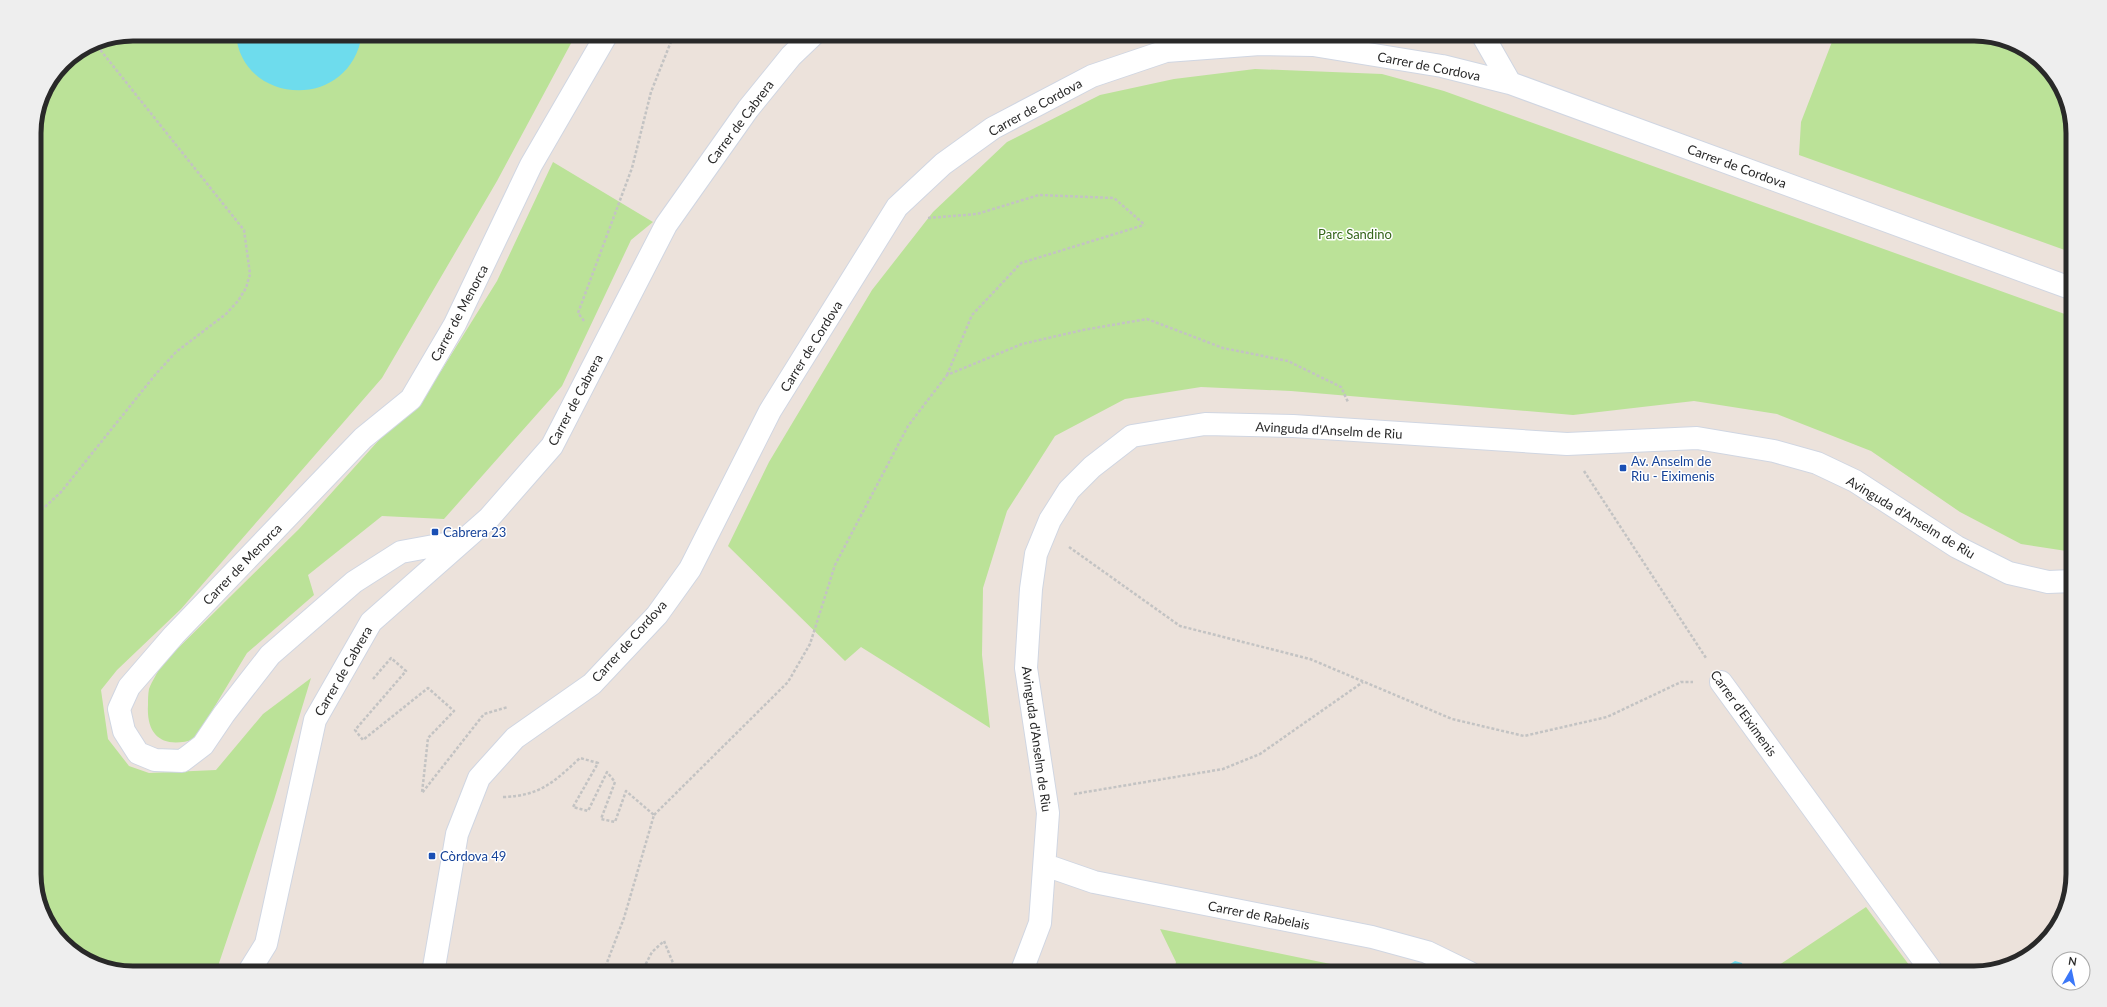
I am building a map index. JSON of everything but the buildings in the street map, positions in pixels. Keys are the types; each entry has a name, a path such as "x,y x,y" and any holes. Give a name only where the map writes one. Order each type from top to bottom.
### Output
{"street":[{"name":"Carrer de Menorca","path":"461,541 401,552 354,582 270,655 203,745 182,761 155,760 138,753 124,731 119,709 129,688 174,635 363,438 411,399 456,324 531,165 603,41"},
{"name":"Carrer de Cabrera","path":"252,966 266,944 315,720 371,622 461,541 489,518 552,446 666,225 748,108 791,56 807,41"},
{"path":"1250,41 1260,44"},
{"path":"1486,41 1510,83"},
{"name":"Carrer de Cordova","path":"434,966 457,834 479,778 515,738 592,684 657,615 690,569 770,411 896,207 943,164 993,128 1092,76 1166,51 1260,44 1313,45 1442,66 1510,83 2066,286"},
{"name":"Avinguda d'Anselm de Riu","path":"1024,966 1040,924 1048,813 1026,668 1031,589 1036,554 1050,520 1069,490 1092,467 1132,436 1205,424 1292,426 1567,444 1697,438 1774,451 1817,463 1856,481 1957,547 2009,573 2048,582 2066,582"},
{"name":"Carrer d'Eiximenis","path":"1721,682 1928,966"},
{"name":"Carrer de Rabelais","path":"1045,865 1094,882 1379,939 1428,952 1456,966"}],"path":[{"path":"589,315 585,321 578,313 632,168 651,92 671,41"},
{"path":"41,511 61,492 154,375 176,352 210,324 226,314 238,301 246,288 250,274 244,230 99,48"},
{"path":"606,966 624,918 654,815 788,682 810,644 834,565 908,426 947,374 972,315 1021,263 1145,225 1114,198 1039,195 977,214 888,221"},
{"path":"947,374 1022,344 1083,330 1148,319 1223,348 1288,361 1341,387 1361,431"},
{"name":"Carrer d'Eiximenis","path":"1567,444 1721,682"},
{"path":"1046,530 1180,626 1310,659 1452,720 1524,736 1607,717 1681,682 1721,682"},
{"path":"371,682 391,658 406,671 355,730 363,740 428,688 454,711 428,738 422,793 484,714 513,706"},
{"path":"1046,799 1223,769 1260,754 1364,682"},
{"path":"502,797 522,796 545,787 580,758 598,763 573,807 588,811 606,772 615,782 601,819 615,822 626,791 654,815"},
{"path":"645,966 652,952 664,941 673,963 673,966"}],"green space":[{"path":"572,41 497,181 382,378 181,609 117,670 101,690 108,739 129,766 149,773 216,770 263,714 311,678 274,800 218,966 127,966 104,961 87,954 77,947 60,930 53,920 46,903 41,880 41,127 48,98 60,77 77,60 98,48 121,42"},
{"path":"1832,41 1974,41 1992,43 2020,53 2039,68 2047,77 2054,87 2063,110 2066,127 2066,250 1799,155 1801,122"},
{"name":"Parc Sandino","path":"1255,69 1382,74 1444,91 2066,314 2066,551 2021,544 1960,512 1871,451 1777,414 1694,401 1573,415 1291,391 1201,387 1125,399 1055,436 1007,511 983,588 982,655 990,728 861,647 845,661 728,546 769,462 872,290 933,212 1007,142 1100,95 1174,79"},
{"path":"553,162 653,222 631,240 562,386 444,519 382,516 308,575 314,595 247,653 195,739 175,743 160,738 154,733 150,726 148,716 148,699 149,689 162,664 299,529 441,371 497,281"},
{"path":"1866,907 1910,966 1778,966"},
{"path":"1160,929 1340,966 1175,966 1176,962"}],"water":[{"path":"238,41 360,41 353,60 338,77 318,87 296,90 275,86 256,75 242,58"},
{"path":"1735,961 1742,963 1743,966 1727,966"}],"place":[{"name":"Av. Anselm de Riu - Eiximenis","path":"1623,468"},
{"name":"Cabrera 23","path":"435,532"},
{"name":"Còrdova 49","path":"432,856"}]}
